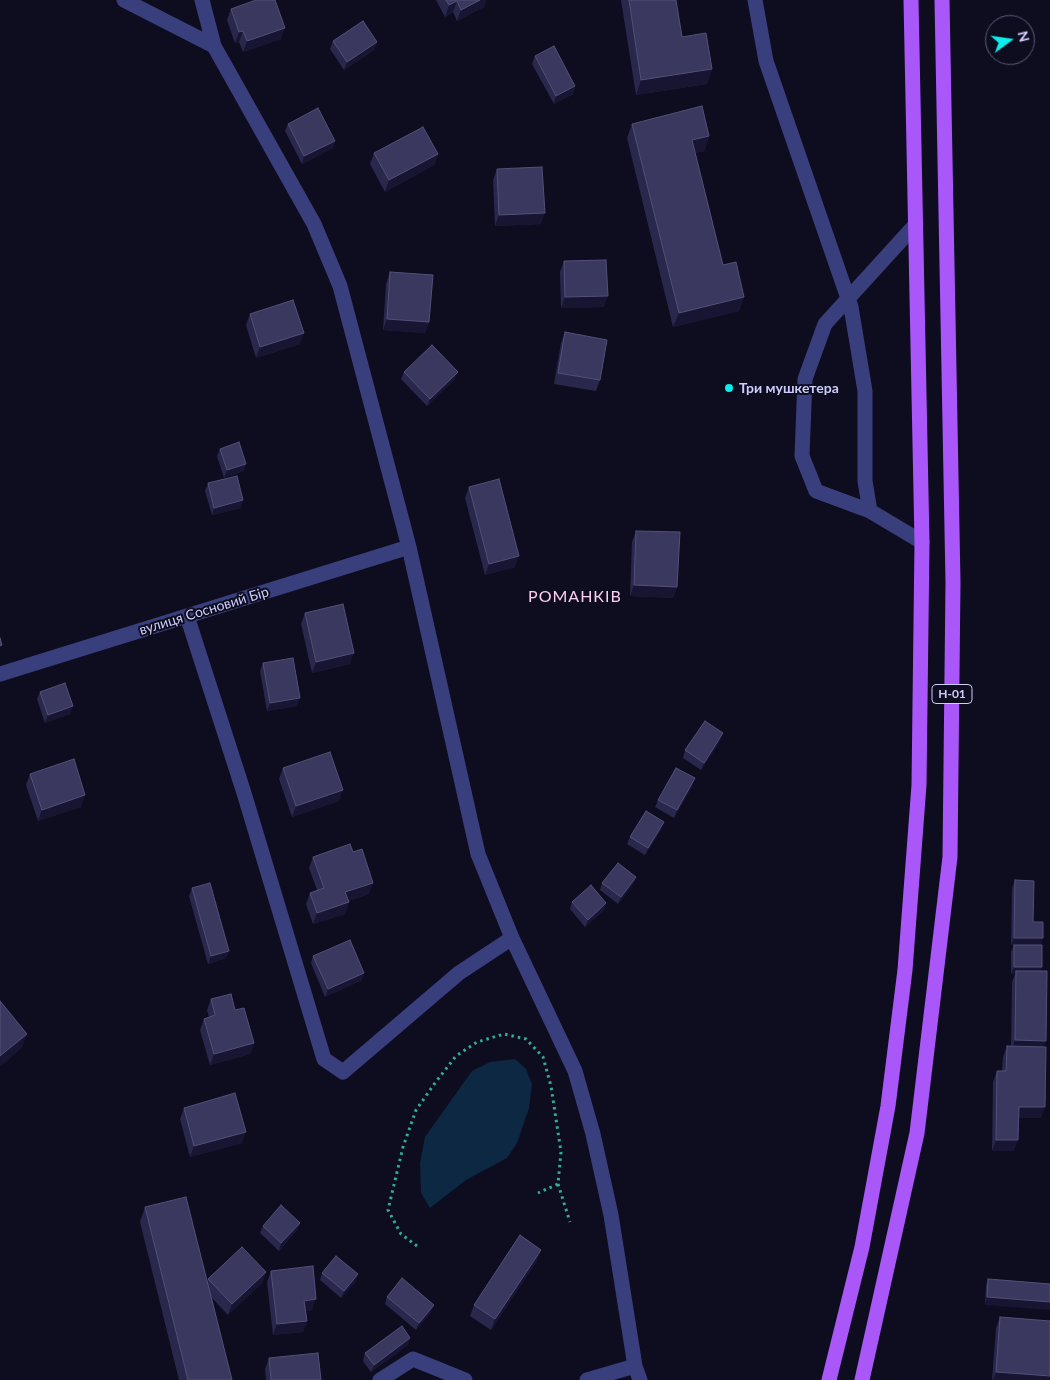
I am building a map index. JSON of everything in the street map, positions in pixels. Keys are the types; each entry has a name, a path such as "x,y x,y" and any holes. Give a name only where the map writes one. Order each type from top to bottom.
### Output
{"main road":[{"name":"Н-01","path":"829,1380 867,1218 888,1106 905,970 919,784 922,542 911,0"},
{"name":"Н-01","path":"862,1380 917,1133 950,857 953,582 942,0"}],"street":[{"path":"124,0 214,46"},
{"path":"202,0 214,46 314,224 340,286 409,547 478,854 512,938 574,1071 593,1134 611,1215 638,1373 588,1380"},
{"path":"755,0 766,61 848,299 865,391 865,481 870,511"},
{"path":"916,224 825,324 805,379 802,456 816,491 870,511 922,542"},
{"name":"вулиця Сосновий Бір","path":"0,674 409,547"},
{"path":"187,616 244,793 324,1059 343,1072 459,973 512,938"},
{"path":"380,1380 413,1359 466,1380"}],"path":[{"path":"417,1246 401,1234 388,1210 403,1147 416,1110 456,1056 477,1042 504,1034 526,1039 543,1057 558,1122 561,1152 558,1184 570,1222"},
{"path":"538,1193 558,1184"}],"water":[{"path":"515,1059 526,1069 532,1084 529,1108 517,1143 507,1158 466,1180 430,1208 421,1193 420,1163 425,1137 472,1071 490,1062"}],"building":[{"path":"256,0 275,0 285,28 247,41 243,31 239,32 231,9"},
{"path":"446,0 480,0 461,10 457,1 449,5"},
{"path":"629,0 676,0 682,37 706,33 712,69 641,80"},
{"path":"363,21 377,42 347,62 333,41"},
{"path":"554,46 575,86 556,96 535,56"},
{"path":"702,106 709,136 692,140 723,265 736,262 744,297 679,313 632,124"},
{"path":"318,108 335,141 304,156 288,124"},
{"path":"423,127 438,154 389,180 374,153"},
{"path":"542,167 545,213 499,215 497,169"},
{"path":"606,260 608,296 565,297 564,261"},
{"path":"390,272 433,275 429,322 387,319"},
{"path":"293,300 304,333 260,347 250,314"},
{"path":"565,332 607,340 600,380 558,373"},
{"path":"432,345 458,372 430,399 404,372"},
{"path":"239,442 246,464 227,470 220,449"},
{"path":"237,476 243,500 214,508 208,483"},
{"path":"499,479 519,556 489,564 469,487"},
{"path":"636,531 680,532 677,587 634,585"},
{"path":"343,604 354,653 316,662 305,613"},
{"path":"293,658 300,698 270,703 263,663"},
{"path":"65,683 73,706 48,715 40,692"},
{"path":"705,721 723,733 704,763 685,750"},
{"path":"330,752 343,790 296,806 283,768"},
{"path":"74,759 85,795 42,810 30,774"},
{"path":"676,768 695,778 677,810 658,800"},
{"path":"646,811 664,822 648,848 630,837"},
{"path":"350,844 353,852 362,849 373,883 345,892 349,902 317,913 310,893 324,888 313,857"},
{"path":"618,863 636,877 621,897 602,883"},
{"path":"1015,880 1034,881 1033,922 1043,922 1043,938 1014,938"},
{"path":"210,883 229,951 211,956 192,888"},
{"path":"591,885 606,903 588,920 572,902"},
{"path":"350,940 364,973 328,989 313,956"},
{"path":"1014,945 1042,945 1042,967 1014,967"},
{"path":"1016,971 1047,971 1046,1041 1015,1040"},
{"path":"231,994 235,1010 244,1008 254,1043 214,1054 204,1019 215,1015 211,999"},
{"path":"0,1001 27,1034 0,1056"},
{"path":"1007,1046 1046,1047 1045,1107 1019,1107 1018,1140 996,1140 997,1071 1006,1071"},
{"path":"235,1093 246,1132 194,1146 184,1108"},
{"path":"186,1197 232,1380 188,1380 145,1207"},
{"path":"281,1205 300,1223 281,1243 263,1226"},
{"path":"520,1235 541,1250 495,1319 474,1305"},
{"path":"242,1247 266,1272 232,1304 208,1279"},
{"path":"336,1256 358,1274 344,1291 322,1273"},
{"path":"313,1266 316,1299 304,1301 307,1321 277,1324 271,1271"},
{"path":"402,1278 434,1305 419,1323 387,1297"},
{"path":"988,1279 1050,1284 1050,1302 987,1297"},
{"path":"1000,1317 1050,1321 1050,1376 996,1372"},
{"path":"402,1326 410,1338 374,1365 365,1353"},
{"path":"318,1353 321,1380 271,1380 269,1358"}],"place":[{"name":"Три мушкетера","path":"729,388"}],"district":[{"name":"РОМАНКІВ","path":"575,597"}]}
